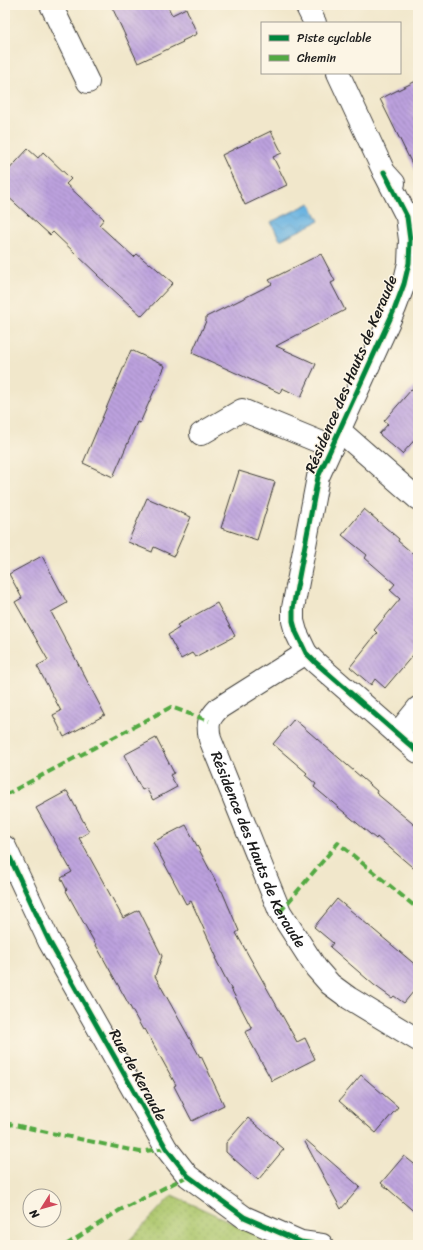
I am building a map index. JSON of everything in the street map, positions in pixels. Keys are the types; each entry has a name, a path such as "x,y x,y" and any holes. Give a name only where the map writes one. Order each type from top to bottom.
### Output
{"street":[{"path":"51,5 88,82"},
{"path":"306,5 314,22"},
{"name":"Résidence des Hauts de Keraude","path":"338,74 384,172 407,217 410,240 409,263 404,284 395,308 318,478 293,608 293,621 296,632 306,653 418,752"},
{"path":"384,172 418,209"},
{"name":"Résidence des Hauts de Keraude","path":"201,434 242,410 336,439 418,499"},
{"name":"Résidence des Hauts de Keraude","path":"306,653 219,708 212,714 209,721 210,739 280,912 316,968 330,984 349,998 418,1040"},
{"path":"397,734 418,708"},
{"name":"Rue de Keraude","path":"5,847 49,941 166,1148 188,1176 244,1217 301,1242 322,1245"}],"green space":[{"path":"172,1195 281,1245 125,1245"}],"water":[{"path":"310,203 319,221 280,240 271,222"}],"building":[{"path":"111,5 167,5 172,15 186,8 197,34 138,63"},
{"path":"418,80 418,176 380,99"},
{"path":"271,131 282,153 273,157 287,185 245,205 222,155"},
{"path":"28,149 38,158 43,152 71,179 66,184 104,219 99,225 134,257 137,254 173,283 142,316 53,232 50,235 5,194 5,174"},
{"path":"321,254 335,281 331,283 345,310 276,346 316,364 301,397 282,388 280,393 192,353 206,321 206,317 272,284 269,280"},
{"path":"131,350 165,366 140,423 137,422 113,477 83,463"},
{"path":"418,382 418,436 402,454 379,434 388,424 384,421"},
{"path":"239,471 275,482 257,540 221,528"},
{"path":"147,498 191,517 174,556 154,547 152,552 128,542"},
{"path":"364,509 399,539 398,541 417,557 418,556 418,649 385,688 375,679 371,685 350,667 377,633 374,630 400,599 390,590 395,584 365,558 367,555 342,535"},
{"path":"42,556 67,603 51,612 105,715 64,737 53,715 61,711 37,666 48,660 15,602 22,598 9,574"},
{"path":"217,603 235,636 195,657 192,653 181,659 168,635 179,628 177,625"},
{"path":"294,719 377,791 376,793 418,828 418,872 314,787 316,784 305,775 307,773 273,744"},
{"path":"156,738 174,773 170,775 177,787 153,800 146,788 142,790 124,755"},
{"path":"67,791 89,832 79,838 123,918 139,910 162,956 155,976 200,1057 201,1056 224,1105 192,1121 174,1086 176,1085 145,1029 143,1030 66,891 67,890 61,878 72,872 36,808"},
{"path":"186,825 222,891 239,931 236,933 297,1042 305,1038 315,1059 272,1081 245,1032 252,1029 215,958 217,958 191,901 186,904 153,842"},
{"path":"337,899 418,967 418,986 404,1003 394,996 392,998 374,985 330,947 333,943 314,927"},
{"path":"361,1075 398,1107 376,1133 339,1101"},
{"path":"248,1118 284,1149 258,1180 226,1152 226,1143"},
{"path":"306,1140 360,1187 341,1209 305,1142"},
{"path":"404,1156 418,1167 418,1215 381,1183"}],"marked path":[{"path":"5,795 171,707 209,721"},
{"path":"280,912 338,843 418,909"},
{"path":"5,1123 140,1152 166,1148"},
{"path":"66,1245 120,1210 188,1176"}],"cycle path":[{"path":"384,172 407,217 410,240 409,263 404,284 395,308 318,477 293,608 293,621 296,632 306,653 418,752"},
{"path":"5,847 49,941 166,1148 188,1176 244,1217 301,1242 322,1245"}]}
